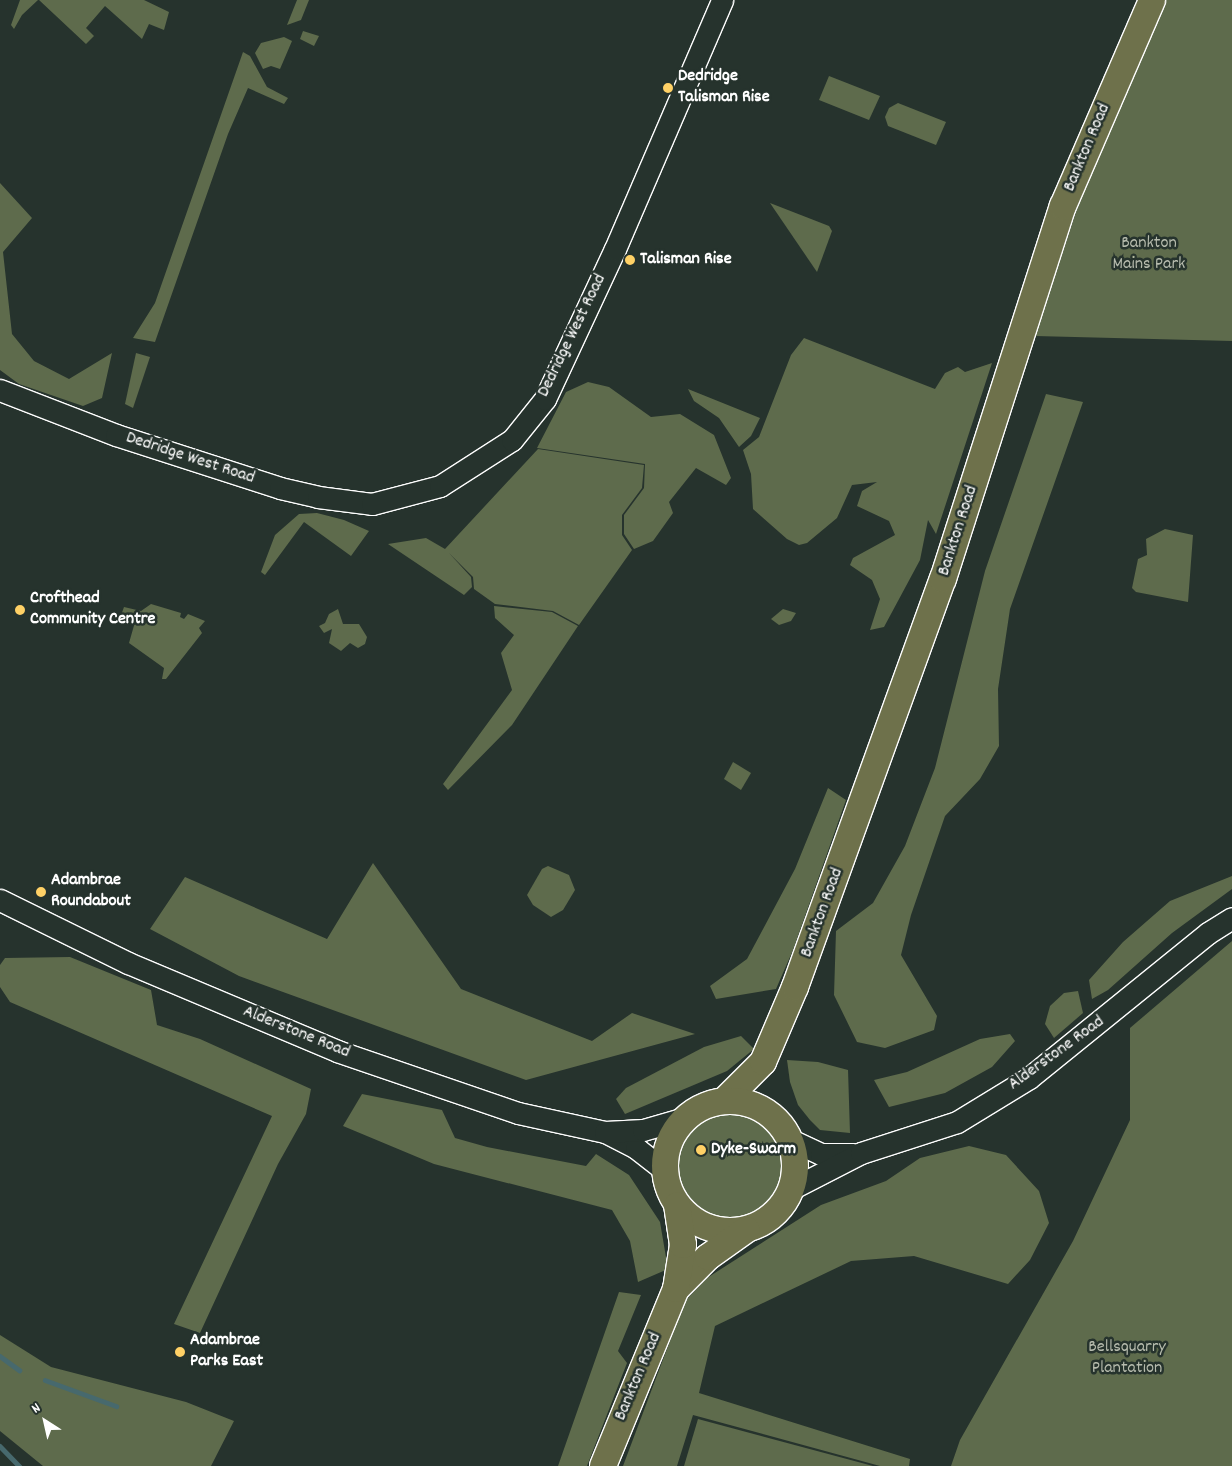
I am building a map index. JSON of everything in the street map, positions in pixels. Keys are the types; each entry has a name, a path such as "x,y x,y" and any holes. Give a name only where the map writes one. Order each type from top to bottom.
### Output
{"main road":[{"name":"Bankton Road","path":"724,1101 764,1062 837,874 943,579 1063,206 1152,0"},
{"name":"Bankton Road","path":"764,1062 767,1090 783,1130"},
{"path":"724,1101 752,1104 783,1130 796,1164 793,1188 782,1207 766,1221 746,1230 720,1231 696,1222 677,1205 665,1171 669,1142 685,1118 703,1107 724,1101"},
{"name":"Bankton Road","path":"603,1466 676,1289 683,1244 677,1205"},
{"name":"Bankton Road","path":"676,1289 708,1257 746,1230"}],"street":[{"name":"Dedridge West Road","path":"0,390 116,435 280,488 318,497 372,504 440,486 512,440 545,399 615,249 722,0"},
{"name":"Alderstone Road","path":"0,900 128,963 337,1050 518,1112 605,1132 636,1148 665,1171"},
{"name":"Alderstone Road","path":"793,1188 861,1153 957,1122 1029,1078 1208,933 1232,918"},
{"name":"Alderstone Road","path":"605,1132 642,1130 685,1118"},
{"name":"Alderstone Road","path":"783,1130 821,1154 861,1153"}],"green space":[{"path":"20,0 38,0 22,15 14,29 11,25"},
{"path":"39,0 144,0 169,12 164,30 149,24 142,39 105,6 86,28 94,36 86,44"},
{"path":"297,0 309,0 301,20 287,25"},
{"name":"Bankton Mains Park","path":"1161,0 1232,0 1232,341 1035,336 1101,136"},
{"path":"303,31 319,36 314,46 300,39"},
{"path":"284,37 292,41 280,69 271,66 263,69 255,53 261,43"},
{"path":"243,52 250,56 267,87 288,98 284,104 248,88 228,134 155,342 133,338 155,303"},
{"path":"829,76 880,96 869,120 819,100"},
{"path":"898,103 946,122 936,145 888,126 885,117 889,108"},
{"path":"0,183 32,218 3,252 12,334 34,361 69,379 112,353 102,398 83,406 19,384 0,370"},
{"path":"770,203 829,226 832,231 817,272"},
{"path":"804,338 935,389 945,373 958,367 965,372 992,363 936,534 928,520 920,560 884,627 870,630 880,599 872,580 850,565 853,558 895,535 889,521 857,506 862,491 877,482 852,485 837,518 807,543 799,545 787,539 753,509 751,474 743,450 759,437 791,355"},
{"path":"136,353 150,357 133,408 125,404"},
{"path":"588,382 609,387 651,417 680,414 714,435 731,478 726,485 696,468 669,502 673,513 653,541 634,549 624,534 624,515 644,488 645,464 537,448 566,392"},
{"path":"688,389 760,418 751,436 739,447 719,418 694,401"},
{"path":"1046,394 1083,402 1010,609 998,689 999,746 980,779 945,816 911,915 901,955 937,1016 934,1030 885,1048 857,1042 834,995 836,931 873,903 905,846 935,768 985,571"},
{"path":"538,449 644,465 642,488 622,515 622,535 632,550 579,625 553,611 495,604 474,589 473,577 449,553 471,577 472,587 464,595 388,544 426,538 445,549"},
{"path":"317,513 344,520 369,531 351,556 304,522 265,575 261,572 275,535 299,514"},
{"path":"1165,529 1193,535 1188,602 1136,592 1132,588 1138,559 1147,555 1146,539"},
{"path":"151,604 181,613 180,617 184,619 188,614 205,621 199,628 202,633 166,679 162,679 164,668 129,643 135,622 120,618 124,607 141,611"},
{"path":"494,606 552,612 578,626 512,725 448,790 443,784 512,690 501,653 514,635 495,618"},
{"path":"338,609 343,624 359,624 367,637 365,644 358,648 350,643 341,651 329,643 332,629 324,633 319,626 325,623 329,614"},
{"path":"783,609 796,613 791,621 779,625 771,619"},
{"path":"733,762 751,773 741,790 724,779"},
{"path":"828,788 846,800 793,950 776,989 716,999 710,986 747,959 795,869"},
{"path":"373,863 461,989 592,1041 632,1013 695,1034 526,1080 239,976 150,929 185,877 327,939"},
{"path":"548,866 569,875 575,890 563,910 551,917 533,905 527,895 542,869"},
{"path":"1232,876 1232,889 1172,933 1108,990 1092,999 1089,980 1123,942 1170,901"},
{"name":"Bellsquarry Plantation","path":"1232,941 1232,1466 951,1466 960,1440 1073,1241 1130,1120 1130,1028"},
{"path":"70,957 151,990 157,1025 200,1039 311,1089 306,1114 278,1164 200,1333 174,1324 272,1116 10,1002 0,987 0,965 5,958"},
{"path":"1078,991 1083,1013 1054,1038 1045,1024 1050,1006 1064,993"},
{"path":"1010,1034 1015,1041 992,1067 945,1093 889,1107 874,1080 907,1072 980,1039"},
{"path":"741,1036 754,1049 727,1071 625,1114 616,1099 626,1088 704,1047"},
{"path":"787,1060 818,1062 848,1070 850,1133 820,1130 810,1120 798,1105 790,1082"},
{"path":"362,1094 442,1110 455,1138 487,1147 586,1166 596,1154 629,1175 660,1222 668,1269 638,1282 630,1241 612,1210 434,1164 343,1126"},
{"path":"730,1104 754,1109 774,1122 787,1142 792,1166 787,1190 774,1210 754,1223 730,1228 706,1223 686,1210 673,1190 668,1166 673,1142 686,1122 706,1109"},
{"path":"969,1146 1006,1155 1039,1191 1049,1223 1030,1260 1008,1284 914,1256 851,1261 715,1326 699,1393 910,1459 909,1466 880,1466 693,1415 677,1466 623,1466 685,1301 707,1278 821,1205 886,1181 920,1158"},
{"path":"619,1292 641,1295 618,1351 627,1363 587,1466 558,1466"},
{"path":"0,1335 51,1367 186,1402 234,1421 211,1466 43,1466 0,1431"},
{"path":"698,1419 873,1466 684,1466"}],"waterway":[{"path":"0,1356 19,1370"},
{"path":"45,1380 116,1406"},
{"path":"0,1446 19,1466"}],"place":[{"name":"Dedridge Talisman Rise","path":"668,88"},
{"name":"Talisman Rise","path":"630,260"},
{"name":"Crofthead Community Centre","path":"20,610"},
{"name":"Adambrae Roundabout","path":"41,892"},
{"name":"Dyke-Swarm","path":"701,1150"},
{"name":"Adambrae Parks East","path":"180,1352"}]}
